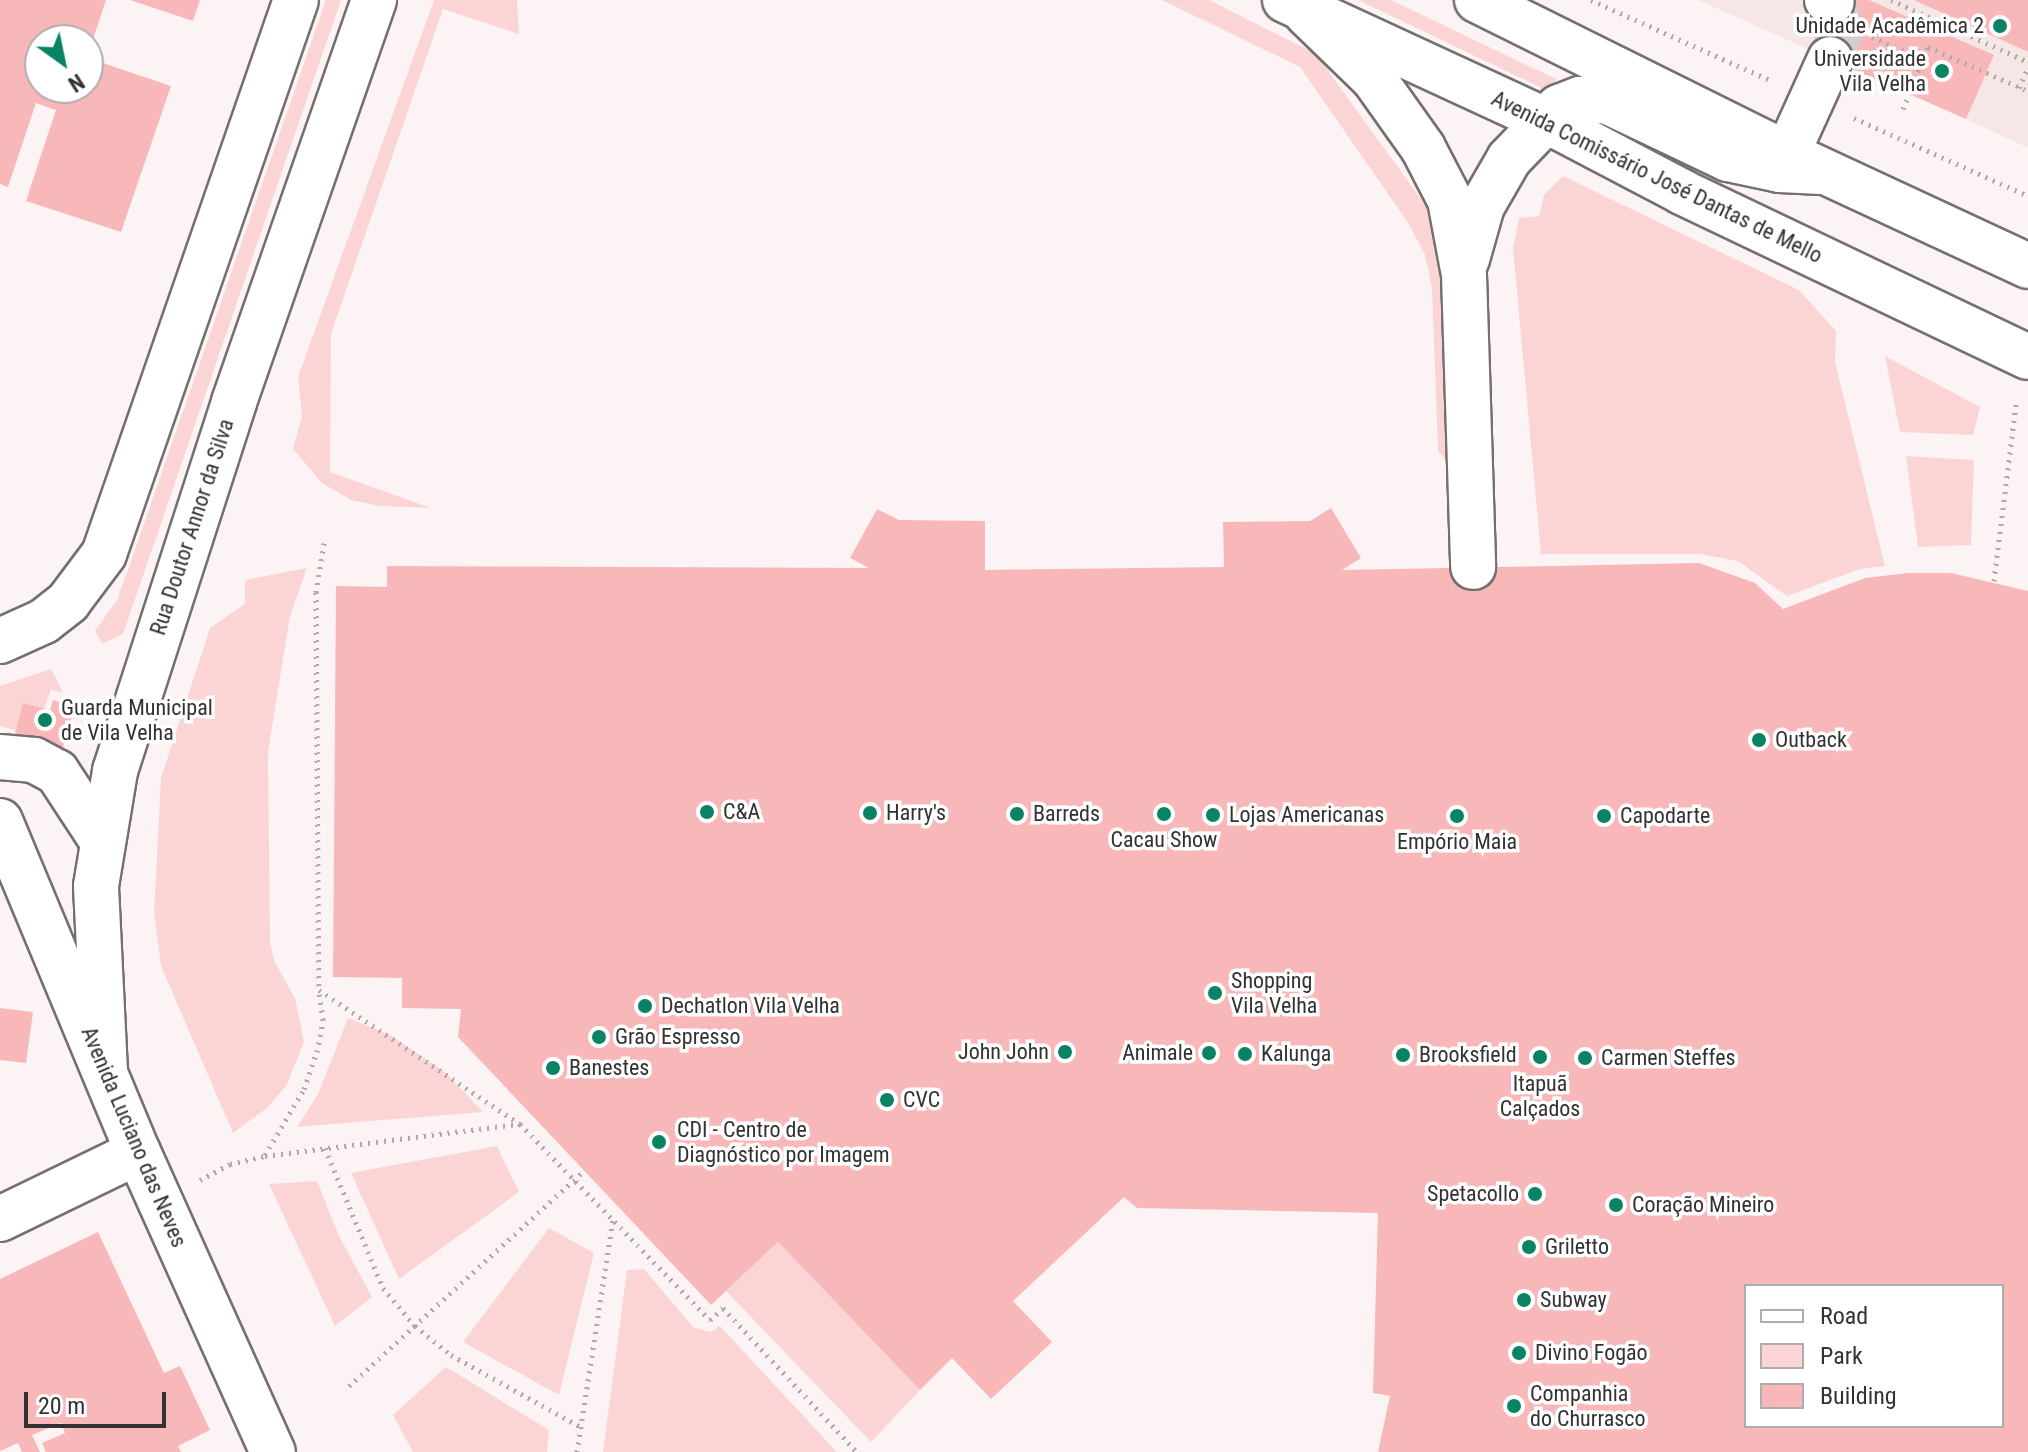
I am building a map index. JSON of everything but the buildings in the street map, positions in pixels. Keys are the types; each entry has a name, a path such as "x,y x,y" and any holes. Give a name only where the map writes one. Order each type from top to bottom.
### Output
{"main road":[{"path":"0,641 44,621 68,602 104,554 296,0"},
{"name":"Rua Doutor Annor da Silva","path":"105,1071 96,886 101,839 139,684 374,0"},
{"path":"1477,0 1805,163 2028,266"},
{"path":"1290,2 1374,79 1423,148 1450,200 1464,275 1473,567"},
{"name":"Avenida Comissário José Dantas de Mello","path":"1290,2 1547,121 1682,192 2028,357"},
{"path":"1805,163 1830,59"},
{"path":"1464,275 1472,234 1493,184 1559,107 1580,99 1608,102 1728,159 1780,170 1805,163"},
{"path":"0,757 34,760 57,772 101,839"},
{"name":"Avenida Luciano das Neves","path":"0,821 138,1152 274,1443"},
{"path":"0,1219 138,1152"}],"path":[{"path":"1891,0 2028,64 2019,88"},
{"path":"1866,34 1923,59"},
{"path":"1903,109 1928,47 2028,91"},
{"path":"1994,581 2016,404"},
{"path":"265,1156 304,1089 317,1052 323,1020 319,990 316,592 324,543"},
{"path":"319,990 520,1124 710,1320 723,1308 857,1452"},
{"path":"161,1202 230,1164 265,1156 520,1124"},
{"path":"325,1148 383,1288 415,1326 451,1355 581,1427"},
{"path":"349,1386 585,1170"},
{"path":"577,1452 613,1220"}],"shaded area":[{"name":"Universidade Vila Velha","path":"1698,0 2028,0 2028,148 1966,119"}],"green space":[{"path":"326,0 341,0 123,634 102,644 95,631 117,600"},
{"path":"434,0 517,0 519,34 443,9 331,334 330,472 431,508 380,506 351,500 322,483 293,449 302,416 298,377"},
{"path":"1162,0 1209,0 1316,54 1436,220 1449,251 1458,474 1438,451 1432,288 1425,255 1409,224 1300,67"},
{"path":"1358,0 1391,0 1556,79 1550,92"},
{"path":"1563,176 1799,290 1836,331 1835,362 1885,566 1860,569 1787,596 1738,561 1700,554 1541,554 1513,248 1519,218 1539,216 1544,195"},
{"path":"1885,356 1980,407 1973,435 1900,432"},
{"path":"1906,456 1974,460 1971,545 1918,547"},
{"path":"307,568 290,616 268,752 270,941 274,961 295,998 304,1042 286,1086 267,1108 233,1133 161,966 154,913 161,778 210,628 245,604 245,580"},
{"path":"51,669 63,693 51,690 44,709 23,703 16,730 0,726 0,686"},
{"path":"348,1018 390,1035 445,1072 483,1112 297,1127 318,1094"},
{"path":"497,1146 519,1192 399,1279 351,1173"},
{"path":"317,1181 339,1236 372,1297 335,1326 269,1184"},
{"path":"549,1228 594,1253 559,1395 463,1342"},
{"path":"778,1242 920,1390 871,1442 726,1291"},
{"path":"644,1269 693,1327 710,1332 720,1326 837,1452 603,1452 627,1270"},
{"path":"446,1367 549,1430 547,1452 413,1452 393,1415"}],"tunnel":[{"path":"1830,59 1842,27 1832,2"}],"place":[{"name":"Unidade Acadêmica 2","path":"2000,26"},
{"name":"Universidade Vila Velha","path":"1942,71"},
{"name":"Guarda Municipal de Vila Velha","path":"45,720"},
{"name":"Outback","path":"1759,740"},
{"name":"C&A","path":"707,812"},
{"name":"Harry's","path":"870,813"},
{"name":"Barreds","path":"1017,814"},
{"name":"Cacau Show","path":"1164,814"},
{"name":"Lojas Americanas","path":"1213,815"},
{"name":"Empório Maia","path":"1457,816"},
{"name":"Capodarte","path":"1604,816"},
{"name":"Shopping Vila Velha","path":"1215,993"},
{"name":"Dechatlon Vila Velha","path":"645,1006"},
{"name":"Grão Espresso","path":"599,1037"},
{"name":"John John","path":"1065,1052"},
{"name":"Animale","path":"1209,1053"},
{"name":"Kalunga","path":"1245,1054"},
{"name":"Brooksfield","path":"1403,1055"},
{"name":"Itapuã Calçados","path":"1540,1057"},
{"name":"Carmen Steffes","path":"1585,1058"},
{"name":"Banestes","path":"553,1068"},
{"name":"CVC","path":"887,1100"},
{"name":"CDI - Centro de Diagnóstico por Imagem","path":"659,1142"},
{"name":"Spetacollo","path":"1535,1194"},
{"name":"Coração Mineiro","path":"1616,1205"},
{"name":"Griletto","path":"1529,1247"},
{"name":"Subway","path":"1524,1300"},
{"name":"Divino Fogão","path":"1519,1353"},
{"name":"Companhia do Churrasco","path":"1514,1406"}]}
